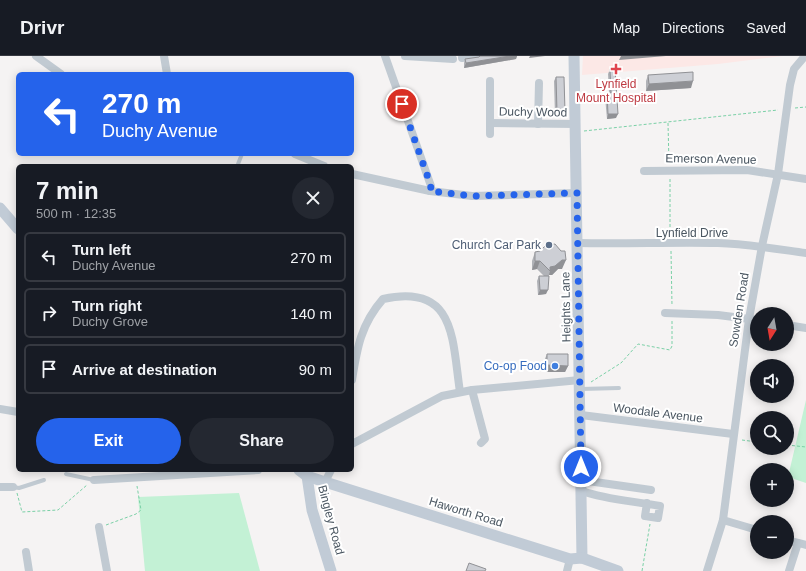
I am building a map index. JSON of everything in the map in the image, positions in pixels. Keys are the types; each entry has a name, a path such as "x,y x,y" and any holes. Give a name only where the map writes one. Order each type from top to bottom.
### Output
{"street":[{"path":"36,56 59,72"},
{"path":"164,56 167,72"},
{"path":"385,56 431,186 430,191"},
{"path":"405,56 458,58 476,56"},
{"name":"Heights Lane","path":"574,56 581,415 582,558"},
{"name":"Sowden Road","path":"754,307 762,246 778,174 790,85 794,69 805,56"},
{"path":"490,81 490,134"},
{"path":"538,124 539,83"},
{"name":"Duchy Wood","path":"490,123 538,124 576,128"},
{"path":"300,156 319,164"},
{"name":"Emerson Avenue","path":"644,170 747,170 806,179"},
{"path":"354,174 430,191 472,196 577,193"},
{"path":"0,208 16,227"},
{"name":"Lynfield Drive","path":"578,243 719,243 762,246 806,253"},
{"path":"354,370 361,335 372,312 383,299 410,296 426,299 442,310 449,323 460,392"},
{"path":"669,313 718,315 750,319"},
{"path":"794,326 806,328"},
{"name":"Sowden Road","path":"707,571 723,520 733,437 750,337"},
{"path":"354,441 442,396 472,390 580,385"},
{"path":"472,390 485,439 481,444"},
{"path":"0,409 16,412"},
{"name":"Woodale Avenue","path":"581,415 733,437"},
{"path":"94,480 114,474 136,477 223,472"},
{"path":"325,482 330,472"},
{"name":"Haworth Road","path":"303,473 325,482 570,559 582,558 618,571"},
{"name":"Bingley Road","path":"303,473 312,510 331,571"},
{"path":"581,485 651,490"},
{"path":"581,485 598,496 647,503 660,506 658,518 645,516 647,503"},
{"path":"0,488 15,488"},
{"path":"723,520 750,528"},
{"path":"100,527 107,571"},
{"path":"789,571 802,544"},
{"path":"26,552 29,571"},
{"path":"567,571 570,559"}],"lane":[{"path":"238,164 241,156"},
{"path":"580,385 619,388"},
{"path":"66,474 94,480"},
{"path":"15,488 44,480"}],"path":[{"path":"576,128 668,123 806,107"},
{"path":"580,385 621,363 638,344 670,350 672,346 669,313 670,170 668,123"},
{"path":"733,437 750,441"},
{"path":"794,446 806,447"},
{"path":"100,527 136,514 141,510 136,477"},
{"path":"15,488 22,512 58,510 94,480"},
{"path":"642,571 651,517"}],"shaded area":[{"name":"Lynfield Mount Hospital","path":"583,56 783,56 718,64 582,75"}],"green space":[{"path":"806,400 806,483 794,479 794,463 791,463"},
{"path":"239,493 260,571 145,571 138,497"}],"building":[{"path":"480,56 510,56 466,63 465,59"},
{"path":"610,69 615,69 618,114 608,114 607,93 611,93"},
{"path":"693,72 693,81 649,84 648,75"},
{"path":"556,77 564,77 565,112 557,112"},
{"path":"555,244 561,251 565,251 566,260 562,260 555,266 550,267 550,271 540,261 535,261 535,252 540,251 546,245"},
{"path":"539,276 549,276 548,290 540,290"},
{"path":"547,354 568,354 568,366 547,365"},
{"path":"469,563 486,569 485,571 466,571"}],"place":[{"name":"Lynfield Mount Hospital","path":"616,69"},
{"name":"Church Car Park","path":"549,245"},
{"name":"Co-op Food","path":"555,366"}],"route":[{"path":"402,104 431,186 430,191 472,196 577,193 581,467"}]}
